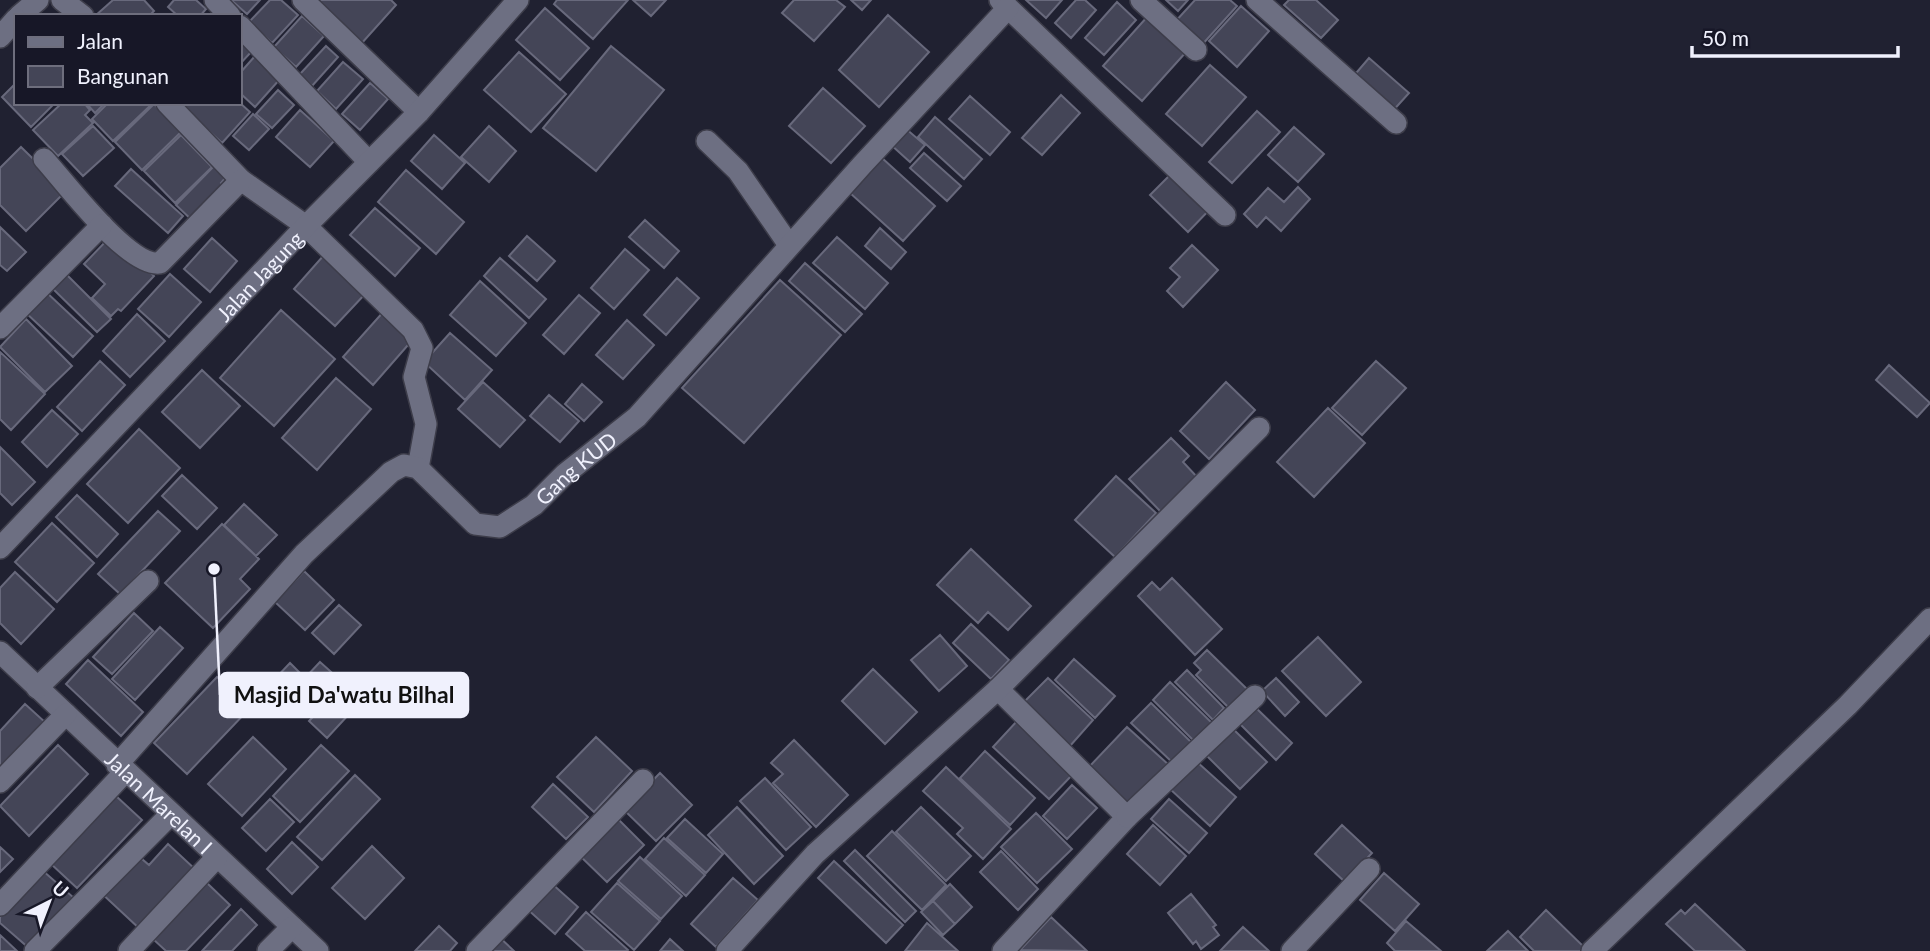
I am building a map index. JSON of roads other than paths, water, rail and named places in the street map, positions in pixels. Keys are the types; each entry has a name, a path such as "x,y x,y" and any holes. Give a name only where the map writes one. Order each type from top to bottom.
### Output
{"street":[{"path":"21,14 37,0"},
{"path":"62,0 80,14"},
{"path":"215,0 228,14"},
{"path":"303,0 419,112"},
{"name":"Jalan Jagung","path":"0,548 306,226 419,112 518,0"},
{"path":"1141,0 1196,50"},
{"path":"1256,0 1396,123"},
{"path":"1004,4 1225,215"},
{"name":"Gang KUD","path":"418,468 475,524 500,527 534,505 565,474 637,417 1004,4"},
{"path":"0,37 14,21"},
{"path":"242,28 369,162"},
{"path":"0,905 304,554 391,472 404,466 418,468 426,424 414,377 422,348 419,339 306,226 240,180 169,105"},
{"path":"707,141 738,171 789,246"},
{"path":"44,159 102,225 142,261 160,263 240,180"},
{"path":"0,328 102,225"},
{"path":"727,951 816,854 999,689 1259,428"},
{"path":"37,688 148,581"},
{"path":"1592,951 1848,705 1930,619"},
{"name":"Jalan Marelan I","path":"0,652 170,815 318,951"},
{"path":"999,689 1127,817"},
{"path":"1003,951 1127,817 1255,696"},
{"path":"0,782 66,714"},
{"path":"477,951 643,780"},
{"path":"35,951 170,815"},
{"path":"130,951 217,857"},
{"path":"1292,951 1369,869"},
{"path":"268,951 292,927"}],"place":[{"name":"Masjid Da'watu Bilhal","path":"214,569"}]}
